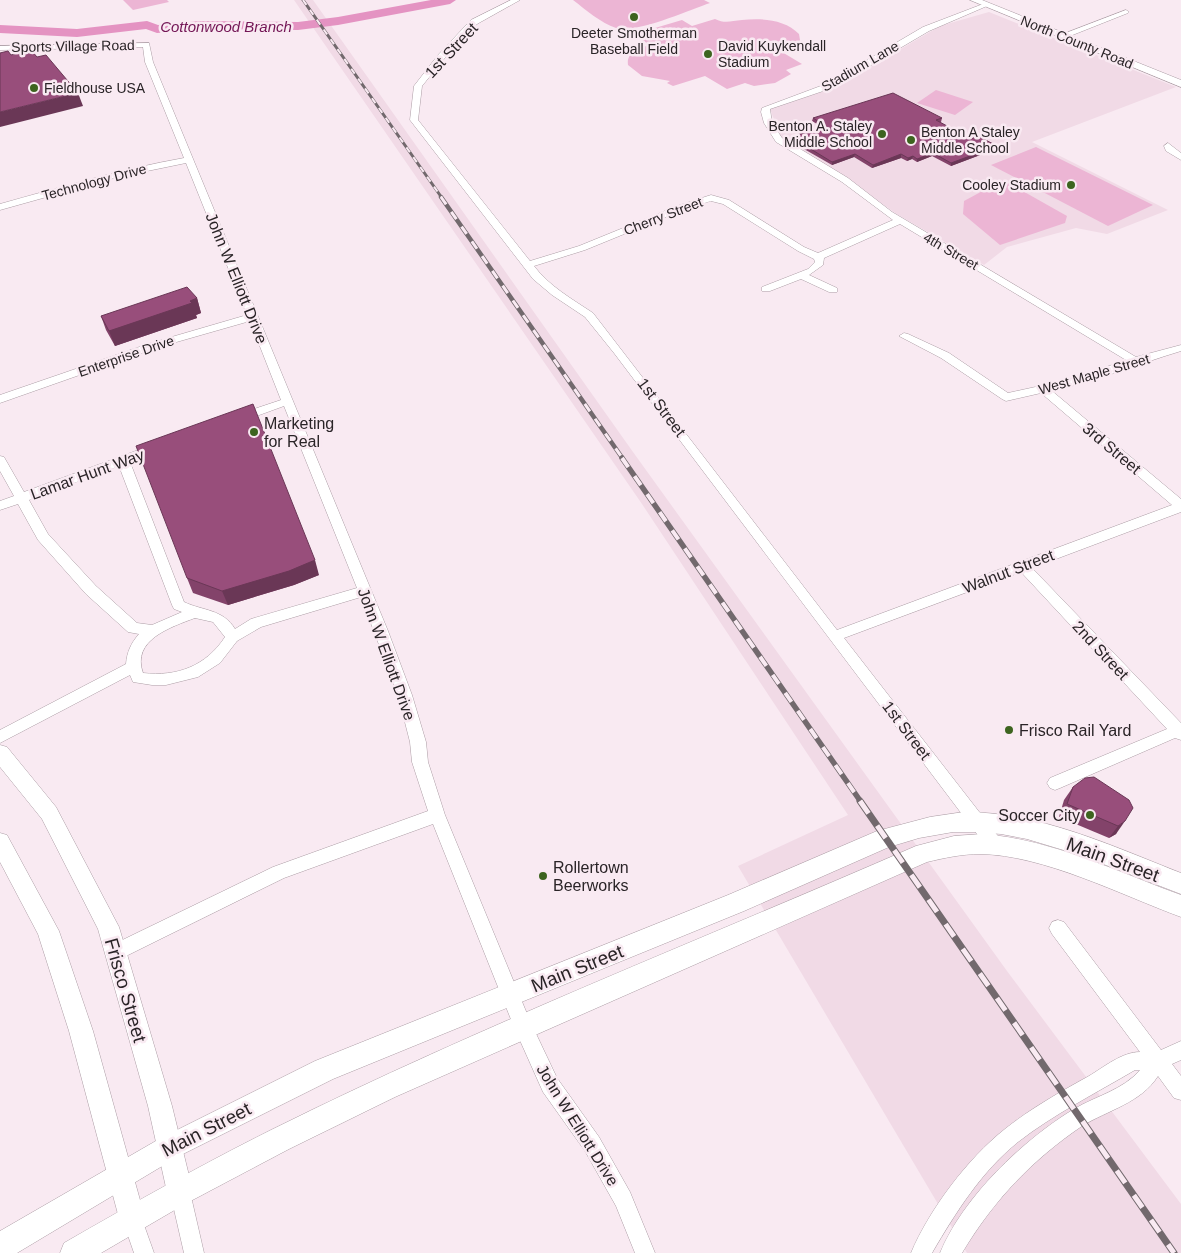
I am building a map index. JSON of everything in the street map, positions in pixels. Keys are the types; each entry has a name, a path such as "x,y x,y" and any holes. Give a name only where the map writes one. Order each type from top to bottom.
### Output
{"main road":[{"name":"Main Street","path":"0,1247 170,1147 324,1070 767,890 886,838 928,826 951,823 977,822 1030,830 1098,852 1181,884"},
{"name":"Main Street","path":"74,1253 180,1192 338,1110 522,1027 924,853 974,844 995,845 1027,851 1089,870 1181,906"}],"street":[{"name":"1st Street","path":"517,0 504,4 474,22 441,57 418,86 414,120 537,278 589,315 668,415 995,845"},
{"name":"North County Road","path":"974,0 1181,84"},
{"name":"Stadium Lane","path":"773,132 765,112 766,108 829,86 926,29 949,19 972,16 988,6"},
{"path":"1062,36 1126,12"},
{"name":"Sports Village Road","path":"0,48 146,45"},
{"name":"John W Elliott Drive","path":"146,45 149,62 365,591 405,695 418,742 420,762 438,815 522,1027 550,1086 592,1144 623,1199 645,1253"},
{"name":"4th Street","path":"773,132 779,140 845,180 900,221 1135,361"},
{"path":"1168,146 1169,149 1181,157"},
{"name":"Technology Drive","path":"0,207 100,179 163,164 189,160"},
{"name":"Cherry Street","path":"527,266 582,248 680,208 711,198 726,202 801,249 819,257"},
{"path":"766,289 811,271 820,263 819,257 839,246 900,221"},
{"path":"801,275 833,290"},
{"name":"Enterprise Drive","path":"0,399 155,345 254,317"},
{"name":"West Maple Street","path":"904,336 924,343 947,355 1006,397 1075,382 1135,361 1181,348"},
{"name":"3rd Street","path":"1043,389 1181,506"},
{"path":"226,423 288,401"},
{"name":"Lamar Hunt Way","path":"0,506 166,444"},
{"path":"0,460 43,537 91,590 133,628 153,631"},
{"path":"123,460 179,605 195,614"},
{"name":"Walnut Street","path":"835,636 1181,506"},
{"name":"2nd Street","path":"1022,565 1180,731"},
{"path":"0,737 58,706 135,672 155,681 196,672 215,660 225,650 232,637 256,623 365,591"},
{"path":"168,622 179,605"},
{"path":"136,645 168,622 195,614 212,615 226,623 256,623"},
{"path":"226,623 232,637"},
{"path":"133,628 136,645 132,656 135,672"},
{"path":"1056,784 1180,731"},
{"name":"Frisco Street","path":"0,753 49,813 108,927 160,1106 194,1253"},
{"path":"116,952 279,872 438,815"},
{"path":"0,842 48,931 81,1031 132,1218 144,1253"},
{"path":"1058,928 1181,1091"},
{"path":"921,1253 951,1201 974,1173 1011,1136 1068,1098 1133,1061 1158,1061 1181,1050"},
{"path":"950,1253 966,1226 992,1191 1027,1154 1081,1116 1143,1082 1158,1061"}],"shaded area":[{"path":"123,0 167,0 169,2 133,10"},
{"path":"294,0 313,0 633,452 1007,971 1181,1204 1181,1253 967,1253 738,866 848,815 642,504"},
{"name":"Deeter Smotherman Baseball Field","path":"573,0 704,0 710,3 649,25 625,29 616,28 605,23"},
{"name":"Benton A Staley Middle School","path":"989,12 1176,87 1032,142 1168,210 1107,234 1076,228 1007,247 984,265 895,213 841,174 781,138 770,109 836,87 940,26"},
{"name":"David Kuykendall Stadium","path":"715,19 725,22 749,19 764,20 787,25 799,34 800,40 794,47 782,52 802,64 786,70 791,74 775,83 754,86 745,83 727,89 705,76 673,86 667,83 670,81 642,76 628,65 631,54 638,49 650,45 642,40 665,33 655,28 682,20 692,26"},
{"path":"936,90 973,102 955,115 917,103"},
{"name":"Cooley Stadium","path":"1036,147 1153,205 1108,226 991,165"},
{"path":"1003,180 1067,216 1065,223 1000,245 963,214 964,201"}],"building":[{"name":"Fieldhouse USA","path":"31,50 37,57 46,55 78,93 0,112 0,53 8,51 11,55"},
{"name":"Benton A. Staley Middle School","path":"893,93 942,118 936,120 971,139 978,136 997,146 951,163 933,153 917,159 913,156 908,158 901,154 873,165 855,154 832,162 791,137 826,126 813,118"},
{"path":"187,287 197,298 190,301 192,303 109,331 101,316"},
{"path":"253,404 315,560 289,571 222,591 187,578 136,446"},
{"path":"1094,777 1129,800 1133,808 1125,821 1118,826 1067,804 1073,787 1085,778"}],"waterway":[{"name":"Cottonwood Branch","path":"0,29 77,33 147,25 157,29 200,25 298,26 338,21 450,0"}],"railway":[{"path":"303,0 442,198"},
{"path":"441,197 623,459"},
{"path":"622,458 861,802"},
{"path":"860,801 1174,1253"}],"place":[{"name":"Deeter Smotherman Baseball Field","path":"634,17"},
{"name":"David Kuykendall Stadium","path":"708,54"},
{"name":"Fieldhouse USA","path":"34,88"},
{"name":"Benton A. Staley Middle School","path":"882,134"},
{"name":"Benton A Staley Middle School","path":"911,140"},
{"name":"Cooley Stadium","path":"1071,185"},
{"name":"Marketing for Real","path":"254,432"},
{"name":"Frisco Rail Yard","path":"1009,730"},
{"name":"Soccer City","path":"1090,815"},
{"name":"Rollertown Beerworks","path":"543,876"}]}
